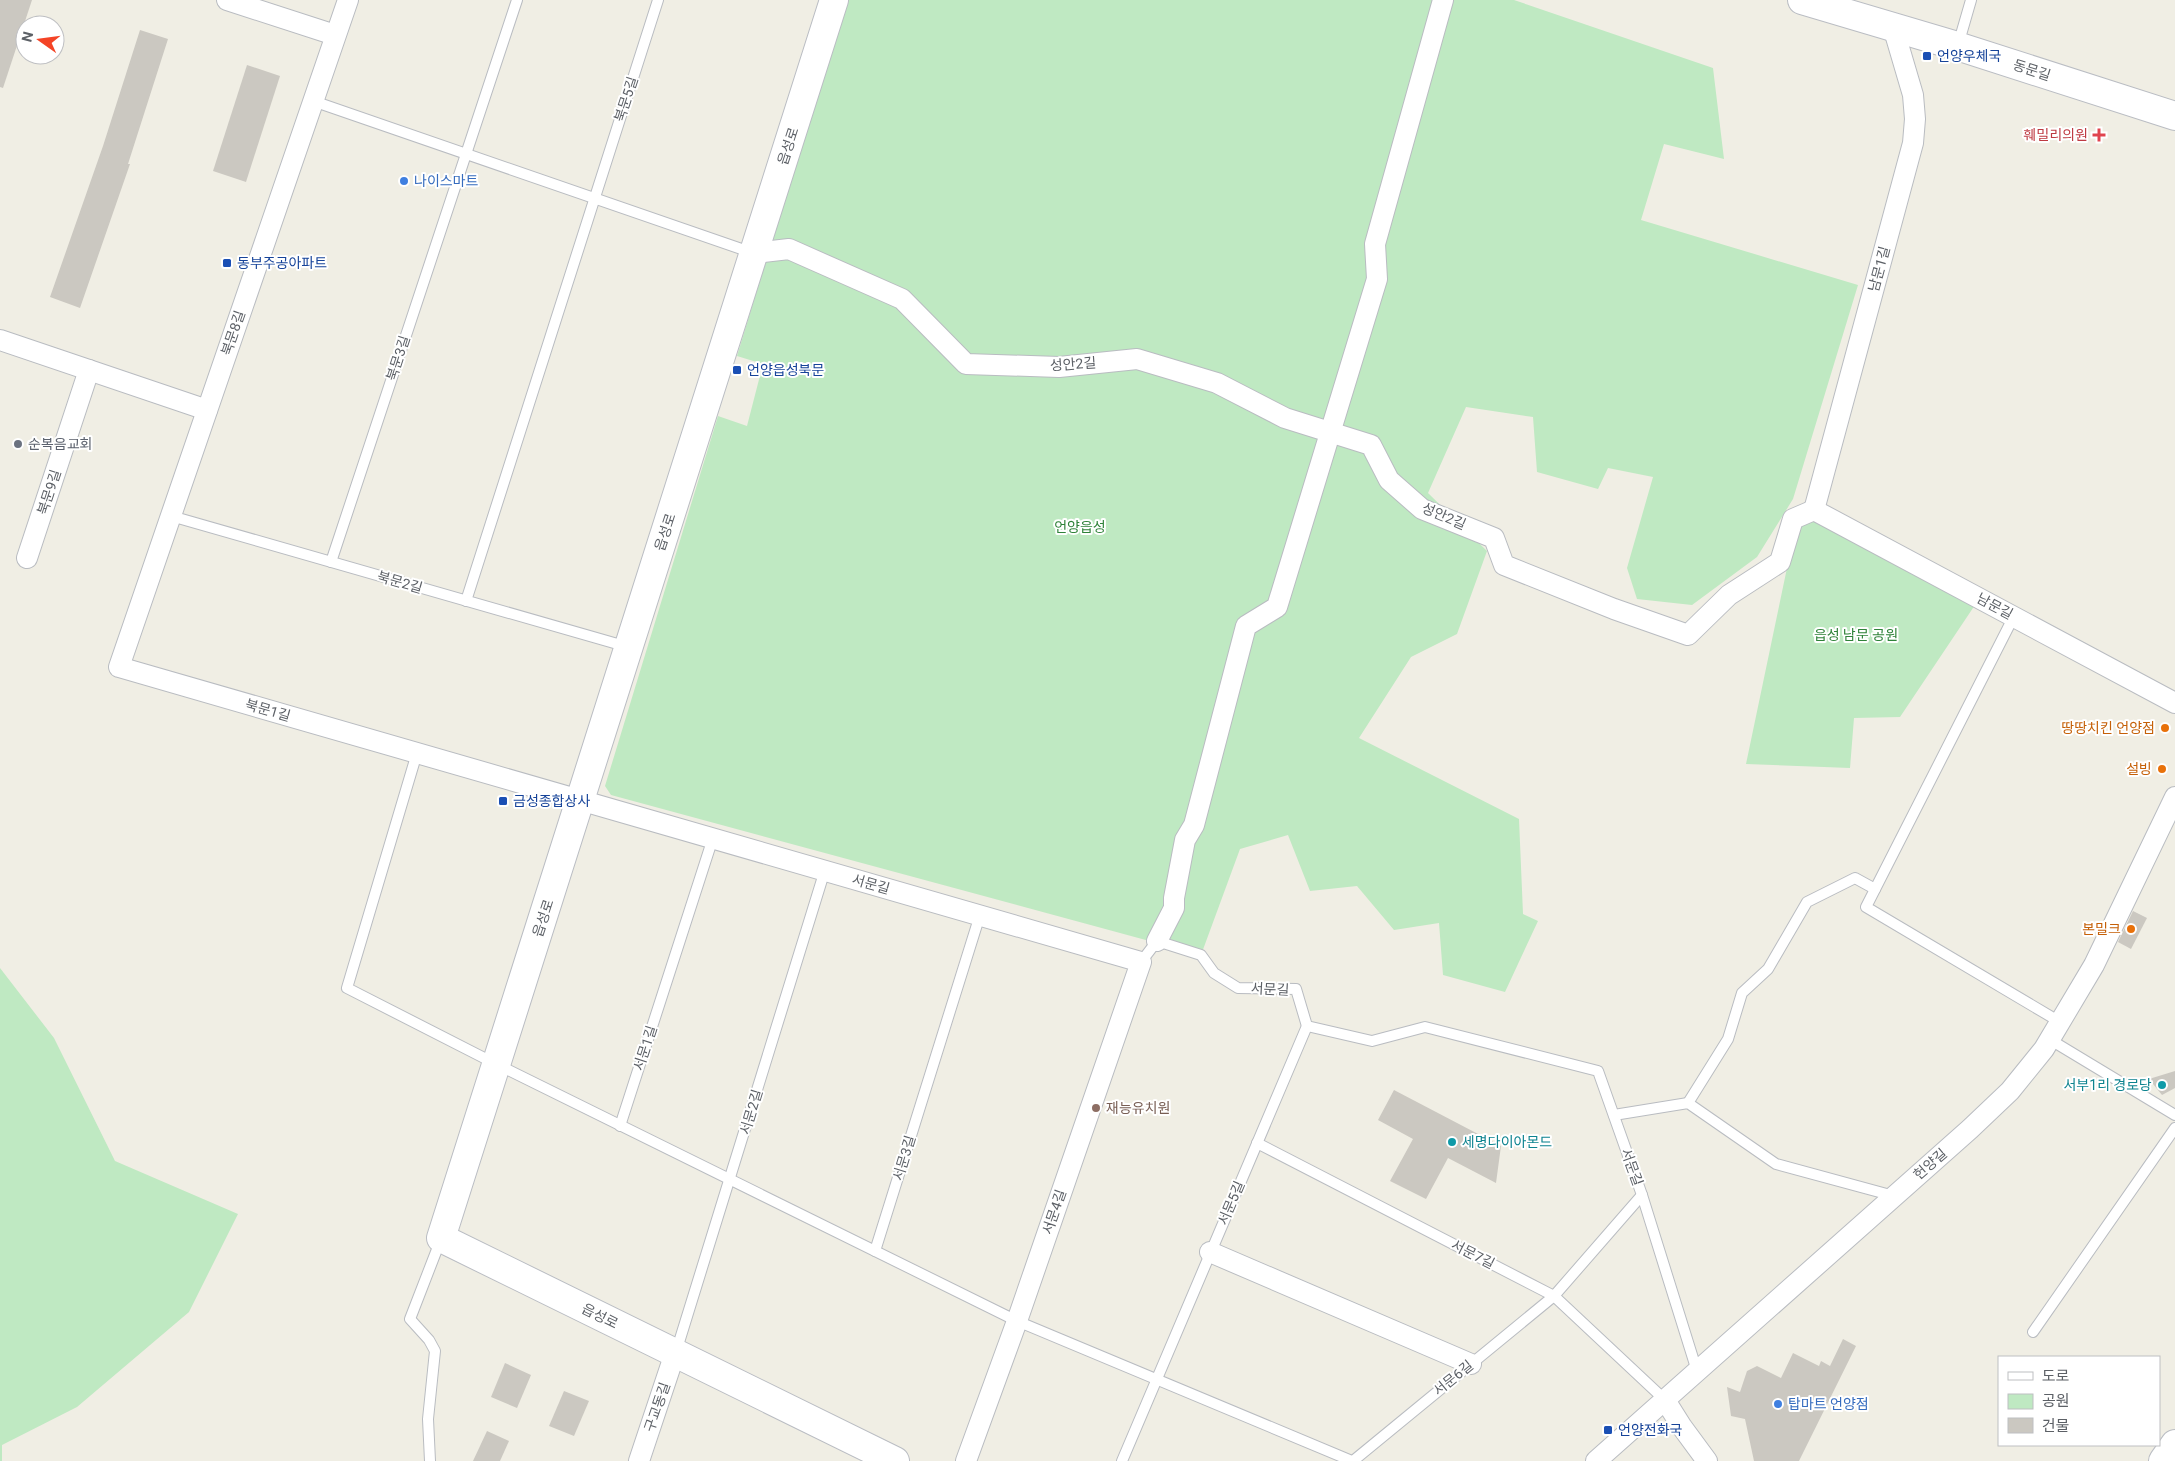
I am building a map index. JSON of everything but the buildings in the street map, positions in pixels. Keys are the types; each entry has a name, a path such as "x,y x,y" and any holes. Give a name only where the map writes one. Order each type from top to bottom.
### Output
{"street":[{"path":"227,0 335,35"},
{"name":"북문8길","path":"119,667 348,0"},
{"name":"읍성로","path":"834,0 441,1238 895,1461"},
{"path":"1157,942 1174,908 1174,898 1185,840 1194,825 1246,626 1277,607 1377,280 1375,244 1444,0"},
{"name":"동문길","path":"1802,0 1957,46 2175,116"},
{"name":"남문1길","path":"1814,510 1913,143 1915,119 1913,95 1892,28"},
{"name":"성안2길","path":"754,253 789,249 902,299 966,364 1060,367 1137,359 1217,383 1285,418 1371,445 1389,480 1422,509 1494,538 1504,565 1614,609 1688,635 1729,595 1780,562 1792,519 1814,510"},
{"path":"0,340 207,410"},
{"name":"북문9길","path":"27,558 89,370"},
{"name":"남문길","path":"1814,510 2175,703"},
{"name":"북문1길","path":"119,667 580,799"},
{"name":"헌양길","path":"1596,1461 1970,1129 2010,1091 2044,1049 2094,965 2175,796"},
{"name":"서문길","path":"580,799 1141,962"},
{"name":"서문4길","path":"966,1461 1017,1321 1141,962"},
{"path":"1210,1252 1471,1364"},
{"name":"구교동길","path":"638,1461 675,1353"},
{"path":"1665,1400 1707,1461"},
{"path":"2163,1461 2175,1444"}],"lane":[{"path":"466,154 517,0"},
{"name":"북문5길","path":"595,198 658,0"},
{"path":"1957,46 1971,0"},
{"path":"313,102 754,253"},
{"name":"북문3길","path":"331,562 466,154"},
{"path":"466,601 595,198"},
{"name":"북문2길","path":"170,516 629,647"},
{"path":"2014,616 1866,906 2060,1022"},
{"path":"417,752 346,988 620,1126 1017,1321 1352,1461"},
{"name":"서문1길","path":"620,1126 713,838"},
{"name":"서문2길","path":"675,1353 825,870"},
{"path":"1688,1103 1728,1039 1742,993 1768,969 1807,902 1855,878 1875,889"},
{"name":"서문3길","path":"876,1251 980,915"},
{"path":"1141,962 1157,942"},
{"name":"서문길","path":"1157,942 1200,955 1214,973 1238,988 1296,990 1307,1026 1372,1041 1425,1027 1598,1071 1642,1195 1697,1370"},
{"name":"서문5길","path":"1122,1461 1155,1379 1307,1026"},
{"path":"2049,1039 2175,1115"},
{"path":"1614,1115 1688,1103 1776,1164 1894,1196"},
{"path":"2033,1332 2175,1128"},
{"name":"서문7길","path":"1257,1144 1554,1296 1665,1400"},
{"name":"서문6길","path":"1352,1461 1554,1296 1642,1195"},
{"path":"430,1461 428,1419 436,1350 410,1318 441,1238"}],"green space":[{"name":"언양읍성","path":"845,0 1514,0 1713,68 1724,159 1664,144 1641,220 1858,285 1793,499 1757,557 1692,605 1637,599 1627,568 1653,477 1608,468 1598,489 1537,472 1533,417 1466,407 1428,493 1487,551 1457,634 1411,657 1359,738 1519,819 1523,914 1538,921 1505,992 1443,975 1439,923 1394,930 1357,886 1310,891 1288,835 1240,849 1201,955 611,795 605,786 718,416 747,426 763,364 737,356"},
{"name":"읍성 남문 공원","path":"1817,519 1977,602 1900,717 1854,718 1850,768 1746,764 1796,525"},
{"path":"0,968 54,1038 115,1161 238,1214 189,1312 77,1407 2,1445 2,1461 0,1461"}],"place":[{"name":"언양우체국","path":"1927,56"},
{"name":"훼밀리의원","path":"2099,135"},
{"name":"나이스마트","path":"404,181"},
{"name":"동부주공아파트","path":"227,263"},
{"name":"언양읍성북문","path":"737,370"},
{"name":"순복음교회","path":"18,444"},
{"name":"땅땅치킨 언양점","path":"2165,728"},
{"name":"설빙","path":"2162,769"},
{"name":"금성종합상사","path":"503,801"},
{"name":"본밀크","path":"2131,929"},
{"name":"서부1리 경로당","path":"2162,1085"},
{"name":"재능유치원","path":"1096,1108"},
{"name":"세명다이아몬드","path":"1452,1142"},
{"name":"탑마트 언양점","path":"1778,1404"},
{"name":"언양전화국","path":"1608,1430"}]}
